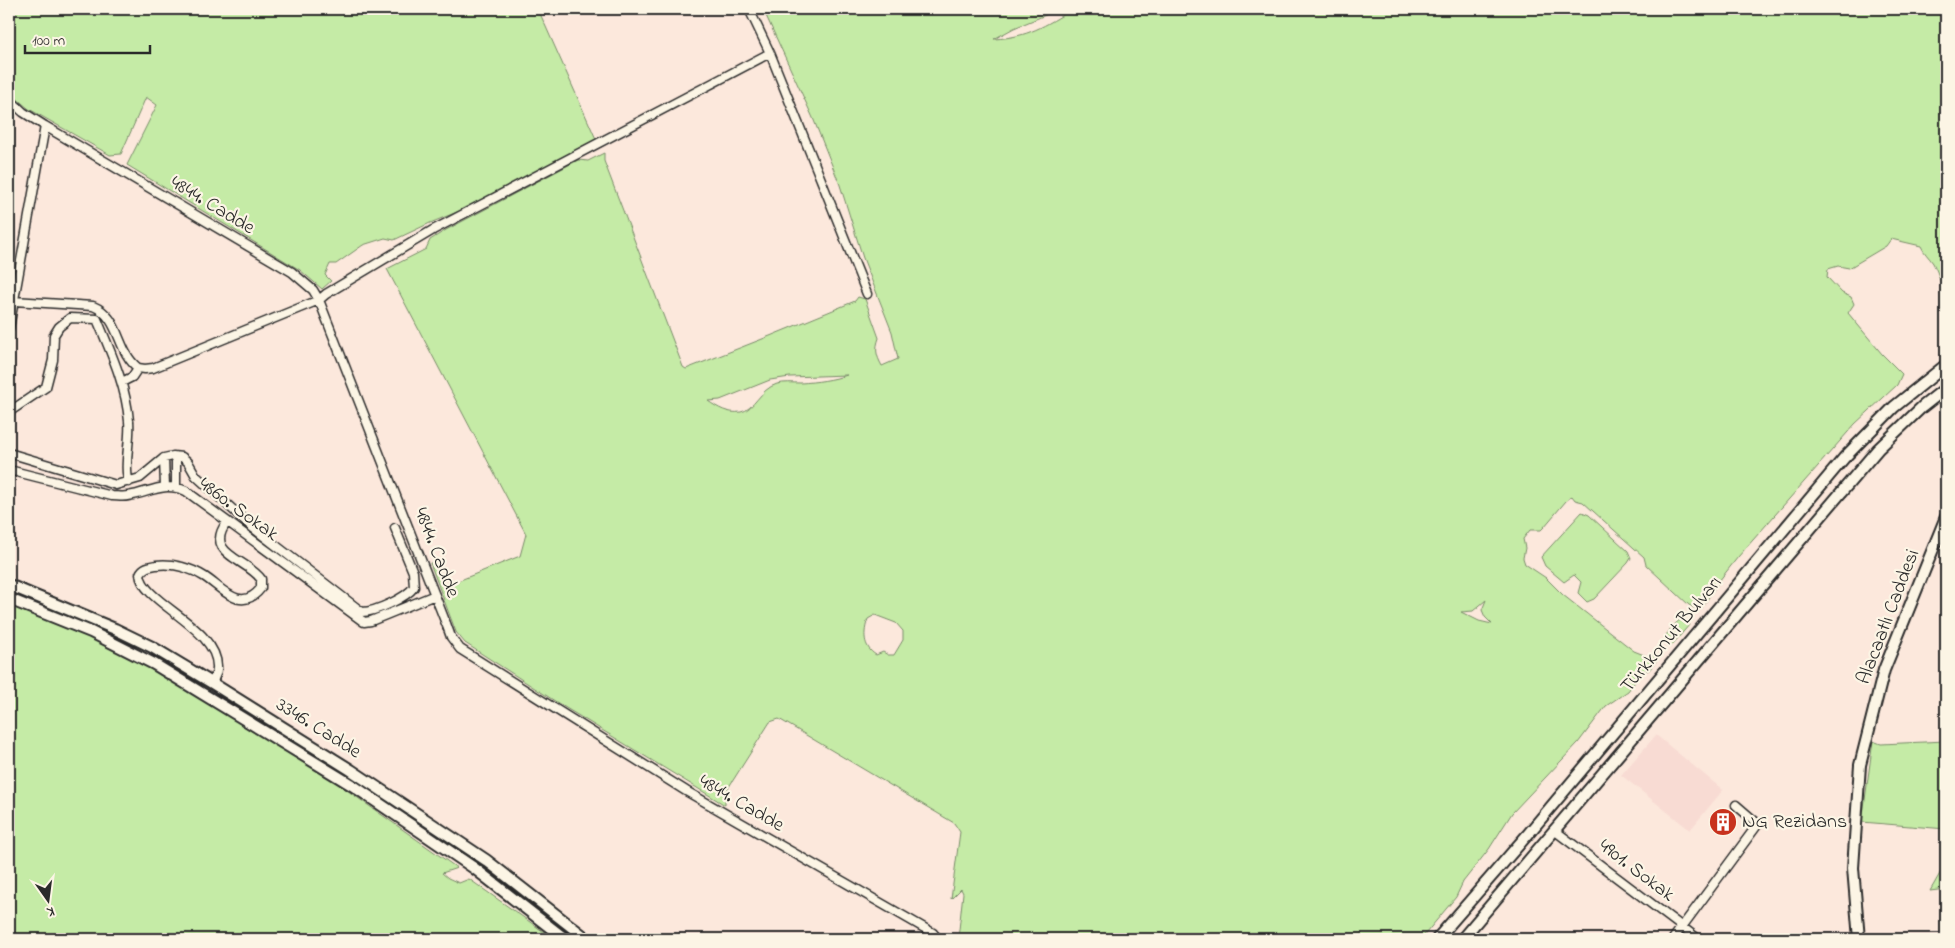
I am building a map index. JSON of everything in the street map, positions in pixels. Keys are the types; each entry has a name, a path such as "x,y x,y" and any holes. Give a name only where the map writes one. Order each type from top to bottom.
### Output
{"street":[{"path":"749,9 770,53 867,294"},
{"path":"14,301 93,306 102,310 114,325 127,357 138,368 153,368 319,300 434,230 770,53"},
{"name":"4844. Cadde","path":"9,99 23,112 45,126 292,272 313,290 319,300 451,637 460,649 686,791 932,933 938,939"},
{"path":"9,328 45,126"},
{"path":"9,412 46,387 53,360 54,335 59,327 70,318 97,319 122,382 129,421 130,445 126,470 130,482"},
{"name":"Türkkonut Bulvarı","path":"1436,939 1529,833 1844,458 1894,407 1946,365"},
{"path":"122,382 132,377 138,368"},
{"name":"Türkkonut Bulvarı","path":"1462,939 1878,449 1922,407 1946,388"},
{"path":"9,453 116,485 140,478 164,458 182,457 188,462 196,476 252,527 362,612 370,612 409,593 414,587 413,572 395,528"},
{"path":"176,456 176,487"},
{"path":"164,458 165,487"},
{"name":"4860. Sokak","path":"9,470 112,496 128,496 165,487 176,487 186,491 357,619 364,622 372,621 434,595"},
{"name":"Alacaatlı Caddesi","path":"1859,939 1853,868 1860,766 1884,670 1946,517"},
{"path":"212,683 218,670 215,657 208,645 185,620 142,583 140,574 146,568 153,566 174,565 205,577 228,596 241,599 253,596 260,588 261,579 227,553 221,544 220,533 227,522"},
{"name":"3346. Cadde","path":"9,585 123,633 152,647 212,683 358,774 486,860 586,939"},
{"name":"3346. Cadde","path":"9,600 91,632 122,646 162,669 355,787 474,868 565,939"},
{"path":"1673,939 1758,824 1736,805"},
{"name":"4901. Sokak","path":"1554,830 1698,939"}],"shaded area":[{"path":"1656,735 1723,790 1690,830 1621,775"}],"green space":[{"path":"9,9 538,9 596,139 467,208 394,240 385,238 363,245 336,264 330,264 325,275 331,281 322,289 300,270 127,165 157,105 146,97 121,154 110,155 29,109 9,92"},
{"path":"763,9 1060,9 1014,28 994,39 1017,36 1036,30 1073,9 1946,9 1946,302 1935,267 1921,246 1891,239 1886,246 1849,268 1838,266 1828,269 1827,277 1842,293 1851,297 1854,304 1848,313 1882,354 1902,374 1897,385 1855,424 1738,557 1719,581 1701,609 1696,609 1689,605 1646,565 1644,557 1583,502 1575,500 1572,496 1541,530 1530,530 1523,539 1525,548 1523,558 1525,564 1546,578 1563,595 1634,651 1649,657 1655,654 1656,661 1649,670 1643,671 1628,691 1606,706 1578,743 1512,813 1489,849 1463,882 1456,897 1421,939 958,939 963,893 961,889 951,899 960,832 954,823 779,719 770,722 725,793 725,805 561,705 465,643 456,632 430,563 434,562 443,587 520,556 526,534 387,269 426,249 430,240 446,230 578,160 588,161 604,153 604,161 683,367 686,369 770,336 855,301 858,297 865,299 879,338 877,352 882,366 898,359 892,332 863,258 840,185 813,118","holes":["847,375 818,381 777,384 766,390 750,407 741,412 727,411 708,401 720,400 770,380 790,377","1486,600 1482,610 1485,617 1492,624 1479,621 1461,612 1473,611","875,615 896,623 903,631 903,640 894,655 888,655 883,652 876,655 866,644 865,629 868,619"]},
{"path":"1582,512 1589,515 1628,551 1631,558 1594,599 1587,602 1578,593 1581,582 1574,575 1564,582 1545,566 1541,557"},
{"path":"9,599 102,637 269,735 457,868 442,873 448,878 459,883 469,879 554,939 9,939"},
{"path":"1679,620 1690,624 1671,646 1666,635"},
{"path":"1873,741 1881,744 1946,741 1946,829 1862,822"},
{"path":"1946,863 1946,889 1930,891"}],"place":[{"name":"NG Rezidans","path":"1723,822"}]}
